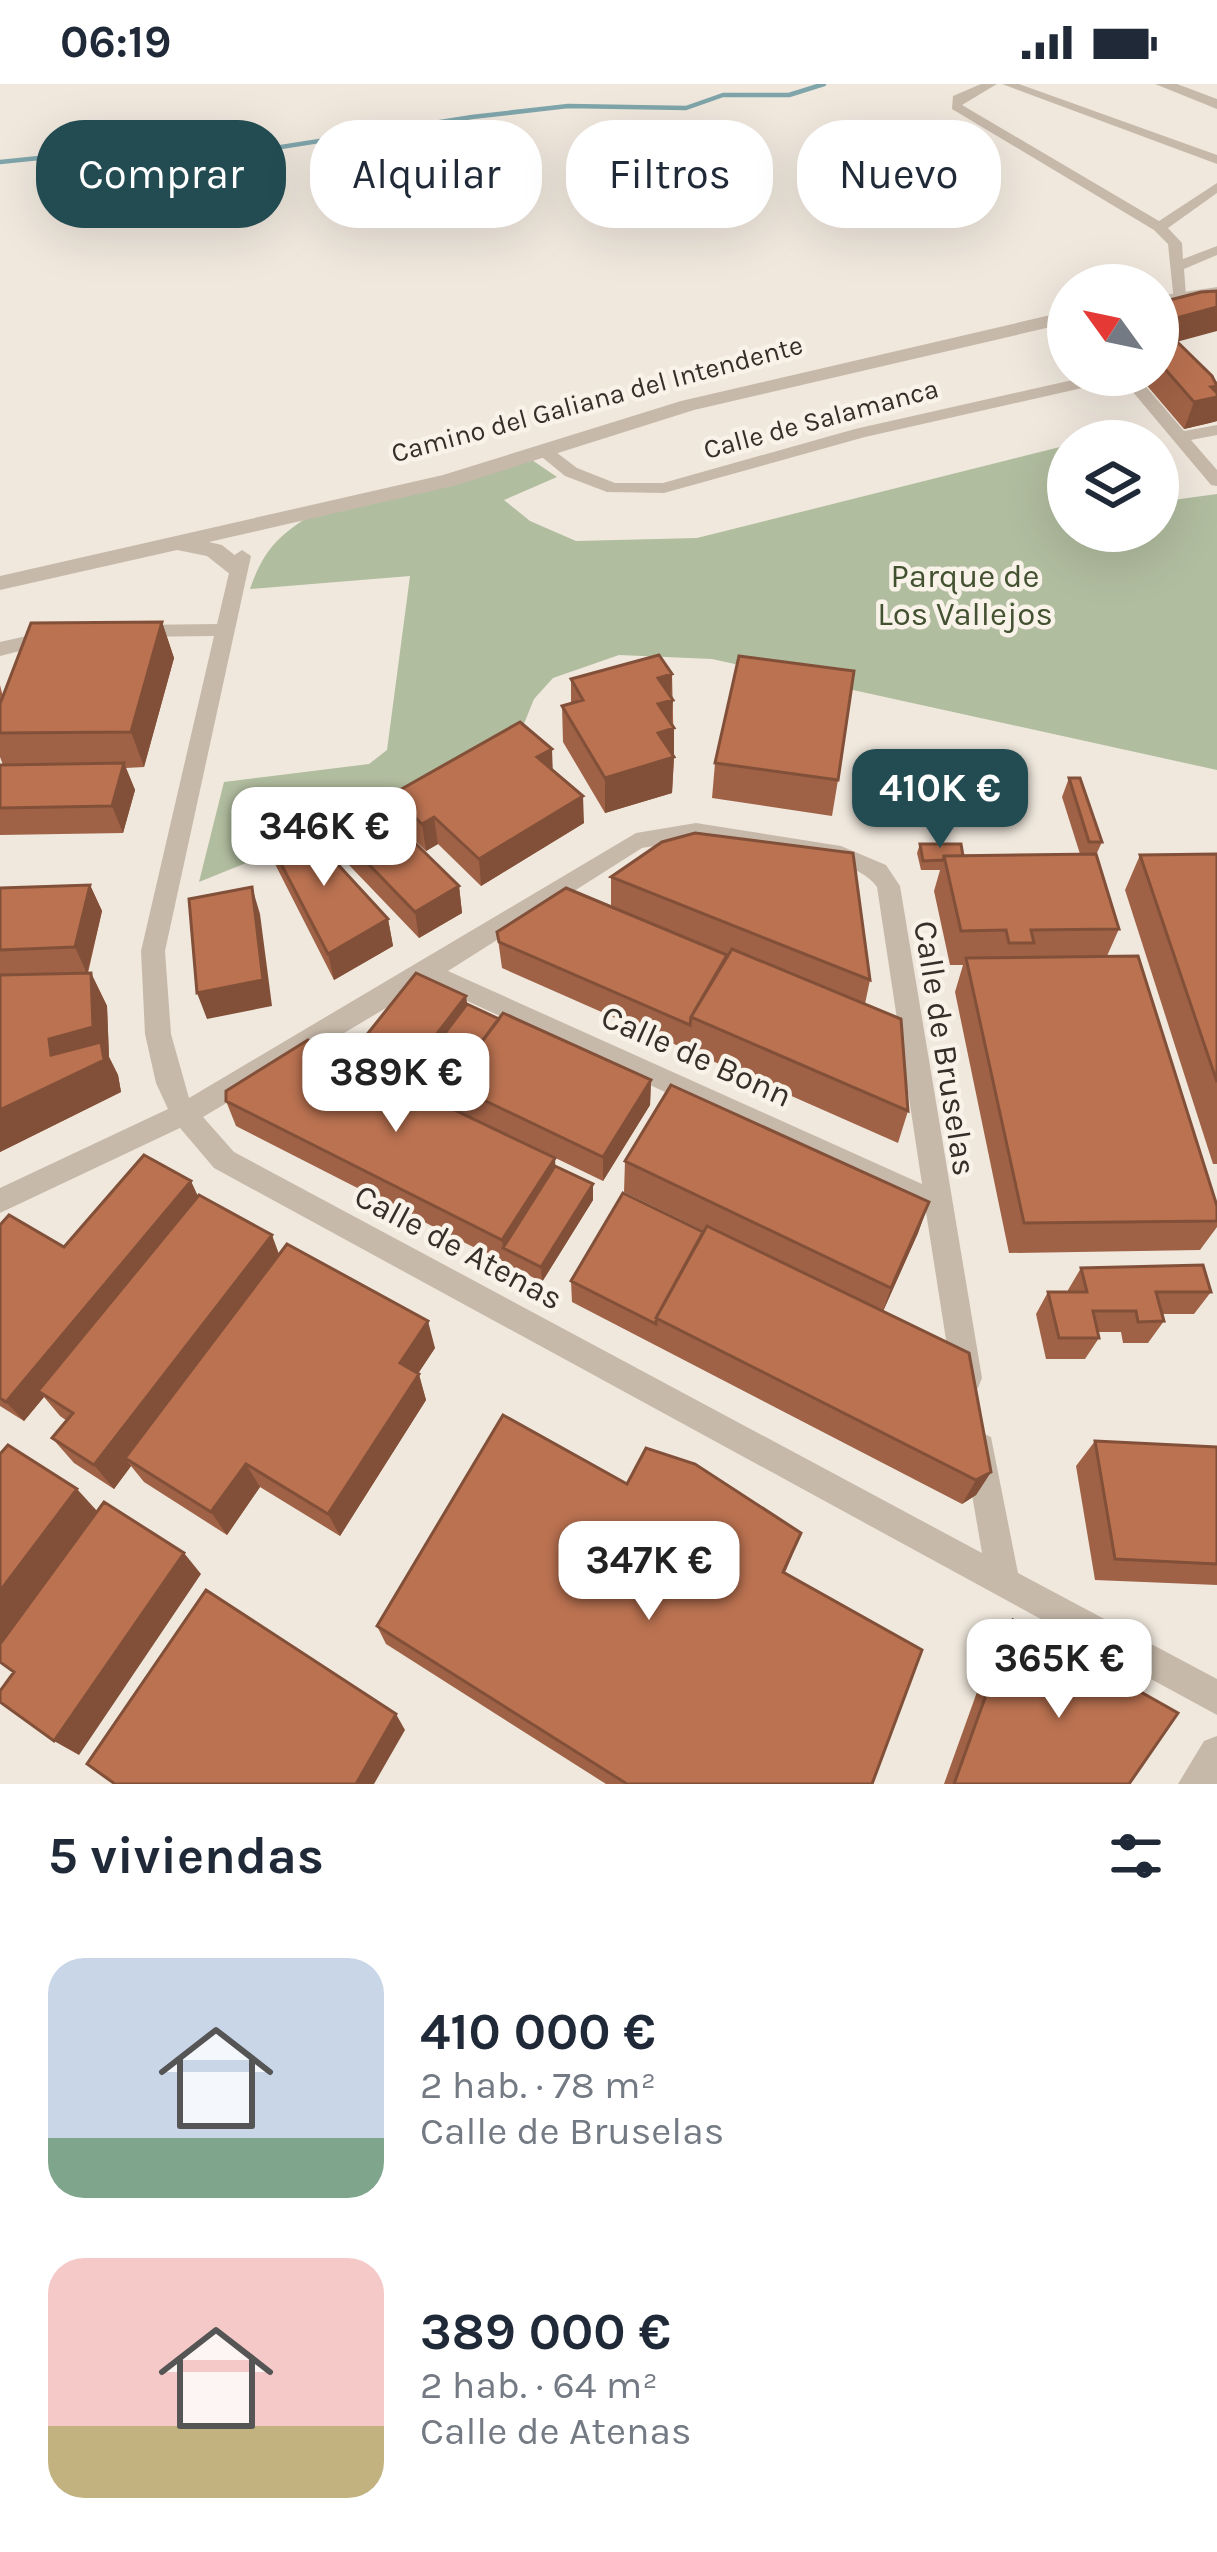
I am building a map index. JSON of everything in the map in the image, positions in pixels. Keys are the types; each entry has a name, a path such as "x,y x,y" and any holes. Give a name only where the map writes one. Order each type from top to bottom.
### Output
{"street":[{"path":"992,84 957,100 956,106 1159,227 1174,243 1178,264"},
{"path":"1008,84 1217,160"},
{"path":"1163,84 1217,104"},
{"path":"1159,227 1217,187"},
{"path":"1179,266 1217,250"},
{"path":"1179,301 1216,303"},
{"path":"1179,314 1216,303"},
{"path":"883,359 1047,322"},
{"name":"Camino del Galiana del Intendente","path":"0,579 162,548 241,552 308,514 546,453 688,405 883,359"},
{"name":"Camino del Galiana del Intendente","path":"0,579 467,467 685,400 883,359"},
{"name":"Calle de Salamanca","path":"546,453 571,472 613,488 664,488 861,433 1047,391"},
{"path":"1144,396 1217,481"},
{"path":"1180,437 1217,430"},
{"path":"162,548 241,552 467,467"},
{"path":"188,532 241,552"},
{"name":"Calle de Atenas","path":"241,552 153,951 158,1034 169,1083 184,1114 224,1160 1217,1698"},
{"path":"116,631 223,630"},
{"path":"0,649 74,632"},
{"name":"Calle de Bruselas","path":"0,1202 184,1114 650,837 696,831 860,860 888,886 936,1203 1003,1578"},
{"name":"Calle de Bonn","path":"428,972 936,1203"},
{"path":"1196,1784 1217,1754"}],"green space":[{"name":"Parque de Los Vallejos","path":"1047,450 1047,552 1179,552 1179,499 1217,494 1217,770 712,659 619,655 553,678 534,699 521,731 394,803 199,882 224,782 369,764 387,750 410,576 250,589 270,549 305,519 532,460 557,477 504,500 530,521 576,541 697,538"}],"building":[{"path":"1217,291 1217,307 1179,317 1179,298"},
{"path":"1179,344 1217,386 1211,387 1217,397 1194,402 1179,385"},
{"path":"162,622 131,732 0,733 0,704 31,623"},
{"path":"659,655 672,674 658,678 673,700 658,704 674,728 658,733 674,757 605,778 562,706 583,700 571,679"},
{"path":"739,656 854,671 838,780 715,763"},
{"path":"520,722 552,749 537,757 583,796 479,859 434,817 422,824 391,795"},
{"path":"124,763 112,806 0,808 0,765"},
{"path":"1069,778 1080,778 1102,842 1089,842"},
{"path":"372,801 459,886 415,912 321,815"},
{"path":"298,821 388,919 328,954 267,837"},
{"path":"695,833 853,853 870,980 611,877 662,842"},
{"path":"920,844 961,844 963,856 923,861"},
{"path":"1096,854 1119,929 1031,930 1034,943 1009,943 1006,930 961,931 944,856"},
{"path":"1217,854 1217,1082 1140,855"},
{"path":"90,885 75,947 0,950 0,888"},
{"path":"252,887 263,980 197,993 189,899"},
{"path":"566,888 727,955 690,1025 499,942 497,932"},
{"path":"732,949 901,1019 908,1111 691,1017"},
{"path":"1138,956 1217,1206 1217,1221 1024,1223 966,958"},
{"path":"91,973 93,1027 49,1039 51,1055 101,1042 104,1060 0,1110 0,975"},
{"path":"416,973 466,996 412,1066 361,1042"},
{"path":"467,1004 499,1019 450,1084 451,1093 414,1074"},
{"path":"503,1013 651,1080 603,1157 450,1084"},
{"path":"308,1040 555,1158 502,1240 226,1101 226,1091"},
{"path":"332,1045 364,1061 360,1065 325,1049"},
{"path":"671,1085 929,1202 891,1288 625,1161"},
{"path":"144,1155 191,1181 6,1402 0,1398 0,1225 9,1215 64,1247"},
{"path":"555,1166 593,1184 541,1267 503,1248"},
{"path":"623,1193 703,1232 656,1324 571,1281"},
{"path":"199,1195 272,1235 94,1465 52,1438 73,1413 38,1391"},
{"path":"707,1226 969,1353 991,1472 976,1480 656,1318"},
{"path":"287,1244 428,1321 400,1363 419,1374 328,1514 246,1464 211,1512 125,1458"},
{"path":"1203,1265 1211,1292 1156,1292 1164,1321 1138,1322 1136,1311 1093,1311 1099,1338 1059,1338 1048,1292 1087,1292 1081,1268"},
{"path":"503,1415 627,1484 646,1448 695,1464 801,1533 783,1572 922,1650 872,1784 627,1784 377,1626"},
{"path":"1095,1441 1217,1447 1217,1564 1115,1559"},
{"path":"8,1445 77,1489 0,1591 0,1454"},
{"path":"104,1502 184,1553 54,1741 0,1702 0,1691 14,1672 0,1662 0,1644"},
{"path":"206,1590 396,1714 356,1784 115,1784 87,1764"},
{"path":"1013,1620 1178,1713 1129,1784 954,1784"}],"waterway":[{"path":"0,162 49,157 83,166 153,167 472,117 568,106 686,108 723,95 789,95 824,84"}]}
